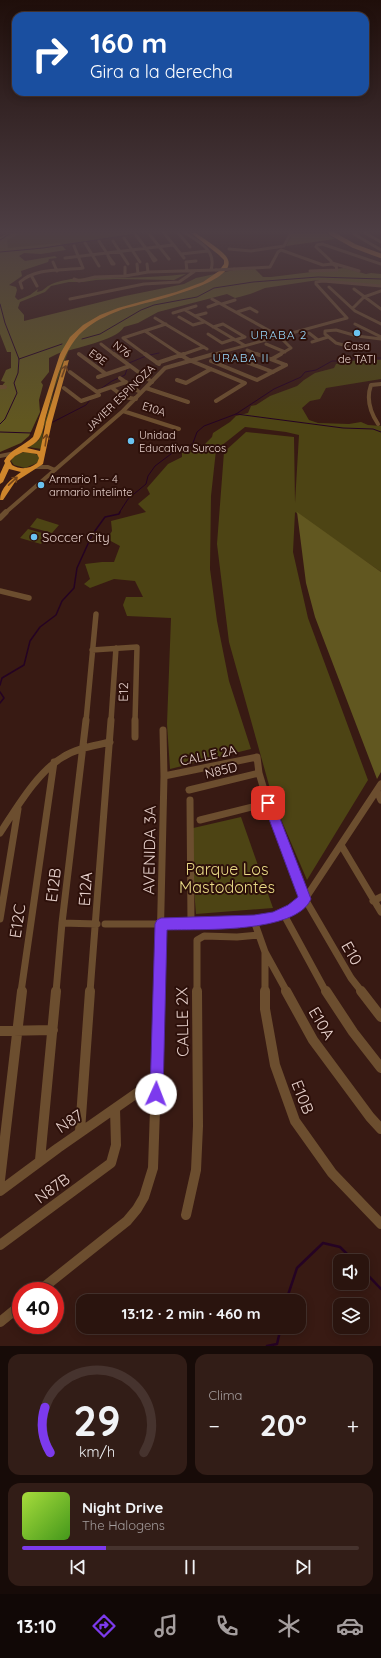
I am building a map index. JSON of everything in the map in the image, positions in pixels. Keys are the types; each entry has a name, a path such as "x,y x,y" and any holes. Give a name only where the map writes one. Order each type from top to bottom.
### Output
{"highway":[{"path":"0,482 8,461 15,453 36,438 52,387 73,342 89,324 110,313 166,296"},
{"path":"0,498 13,481 34,468 42,459 49,422 73,342 93,326 108,318 176,296"},
{"path":"15,453 26,450 35,451 41,455 42,459"},
{"path":"8,461 16,470 34,468"}],"street":[{"path":"70,299 86,296"},
{"name":"JAVIER ESPINOZA","path":"0,518 123,411 165,368 189,360 348,318 327,296"},
{"path":"340,296 355,311 381,324"},
{"path":"353,308 364,297 367,296"},
{"path":"364,297 381,309"},
{"path":"212,299 279,336 291,348 272,359"},
{"path":"208,307 235,300"},
{"path":"174,313 196,306"},
{"path":"237,312 250,308 257,312"},
{"path":"185,310 244,345"},
{"path":"195,316 204,312 211,316"},
{"path":"180,317 193,325 204,322"},
{"path":"155,318 166,324 206,348 158,363 123,338 166,324"},
{"path":"208,334 222,343 245,336 223,324 213,327"},
{"path":"355,324 381,338"},
{"path":"347,346 336,343 324,332 328,330 336,330 357,336 381,338"},
{"path":"145,331 189,360 245,384 216,401"},
{"path":"309,333 318,340"},
{"path":"312,342 328,337"},
{"name":"N76","path":"101,344 152,382"},
{"path":"266,344 286,352"},
{"path":"211,361 255,380 286,365 247,350"},
{"name":"E9E","path":"79,354 106,374"},
{"path":"228,355 272,372"},
{"path":"98,377 130,366"},
{"path":"177,380 186,383 210,369"},
{"path":"70,372 97,392"},
{"path":"120,378 138,391"},
{"path":"97,392 126,382"},
{"path":"378,424 371,412 368,393 371,386 381,384"},
{"path":"111,387 124,397 136,399"},
{"path":"64,388 81,401 99,394 97,392"},
{"path":"146,388 188,402"},
{"name":"E10A","path":"123,411 179,429"},
{"path":"0,457 15,453"},
{"path":"0,457 8,461"},
{"path":"42,459 47,465 56,468"},
{"path":"34,468 56,468"},
{"path":"0,591 29,598"},
{"name":"E12B","path":"40,1160 62,924 83,749 96,614"},
{"name":"E12","path":"116,648 137,647 135,737"},
{"path":"92,650 116,648"},
{"name":"E12A","path":"80,1131 116,648"},
{"name":"AVENIDA 3A","path":"50,1282 127,1221 138,1209 146,1195 153,1168 161,924 164,776 163,730"},
{"path":"0,833 18,807 54,762 71,752 110,742"},
{"name":"CALLE 2A","path":"164,776 257,757"},
{"name":"E10","path":"257,757 268,803 305,899 351,978 381,1017"},
{"name":"E12C","path":"0,1180 16,1030 54,762"},
{"name":"N85D","path":"189,790 260,773"},
{"path":"105,924 192,924 254,921 274,918 292,909 305,899 379,788"},
{"path":"379,788 381,800"},
{"path":"190,800 192,924"},
{"path":"200,820 268,803"},
{"path":"0,919 18,807"},
{"path":"341,845 373,901 381,912"},
{"path":"373,901 381,897"},
{"path":"283,913 319,979 344,1017 381,1068"},
{"name":"E10A","path":"254,921 266,952 313,1040 370,1117 381,1129"},
{"path":"62,924 96,924"},
{"name":"CALLE 2X","path":"186,1214 196,1170 198,1126 197,940 204,936 237,937 259,935"},
{"name":"E10B","path":"266,952 265,1009 275,1065 295,1121 332,1173 381,1224"},
{"path":"0,1031 53,1030"},
{"name":"N87","path":"0,1191 80,1131 115,1109 157,1079"},
{"name":"N87B","path":"0,1245 111,1163 114,1159 115,1152 115,1109"},
{"path":"0,1322 12,1312"}],"green space":[{"path":"175,296 178,296 70,347 53,392 50,413 43,430 42,449 28,447 39,440 55,382 69,345"},
{"path":"358,360 381,360 381,379 326,388 320,399 310,401 302,408 309,420 318,423 349,424 361,422 368,425 381,426 381,572 295,512 293,552 308,618 368,780 307,880 274,803 229,642 217,544 224,452 246,432 294,437 295,503 299,435 245,427 216,450 211,496 210,569 217,621 229,681 251,749 170,769 167,724 171,618 127,616 123,605 126,597 143,597 135,581 114,579 90,588 84,584 90,579 85,564 114,562 120,546 107,539 112,531 111,521 146,512 138,504 150,494 147,488 168,464 182,457 182,453 188,450 199,450 212,437 213,433 230,422 236,416 248,413 251,406 256,405 270,396 297,386 315,373 334,368 336,364"},
{"path":"24,452 35,454 40,458 37,463 25,468 14,465 11,461 14,456"},
{"name":"Soccer City","path":"37,518 59,525 52,533 30,527"},
{"name":"Soccer City","path":"28,529 49,535 41,544 20,538"},
{"name":"Parque Los Mastodontes","path":"241,817 273,908 196,914 189,829"}],"shaded area":[{"path":"0,296 15,296 18,300 28,296 35,296 20,302 18,308 24,315 24,321 126,296 220,296 158,312 138,323 124,327 119,332 104,340 57,354 49,358 49,372 41,382 43,385 39,400 40,412 29,436 21,443 0,452 0,388 5,382 1,381 6,370 11,368 11,352 7,352 0,334"},
{"path":"231,296 243,296 235,298"},
{"path":"297,512 381,572 381,772 377,779 315,617 306,583"}],"waterway":[{"path":"82,339 100,334 141,310 154,305 199,296"},
{"path":"0,304 5,323 19,359"},
{"path":"19,359 62,344"},
{"path":"150,355 159,353"},
{"path":"129,363 146,356"},
{"path":"236,414 274,389 301,377 305,372 316,370 332,361 339,361 346,358 381,358"},
{"path":"0,424 5,419 17,393 14,383 18,373 19,359"},
{"path":"99,390 112,381 125,375 127,369"},
{"path":"53,422 86,405 90,400"},
{"path":"119,513 128,499 146,484 148,476 155,466 179,448 188,447 193,443 197,432 204,426 236,414"},
{"path":"236,414 343,428 373,429 381,432"},
{"path":"0,432 31,433"},
{"path":"0,685 2,678 24,665 30,641 40,627 56,615 62,601 74,588 77,568 92,535 105,517 119,514 120,512"},
{"path":"0,692 4,698 0,703"},
{"path":"288,1294 297,1268 323,1243 340,1247 347,1254"},
{"path":"369,1276 381,1289"},
{"path":"267,1346 277,1344 279,1334"}],"place":[{"name":"Casa de TATI","path":"357,333"},
{"name":"Unidad Educativa Surcos","path":"131,441"},
{"name":"Armario 1 -- 4 armario intelinte","path":"41,485"},
{"name":"Soccer City","path":"34,537"}],"district":[{"name":"URABA 2","path":"279,335"},
{"name":"URABA II","path":"241,358"}],"route":[{"path":"156,1094 161,924 254,921 274,918 292,909 305,899 268,803"}]}
